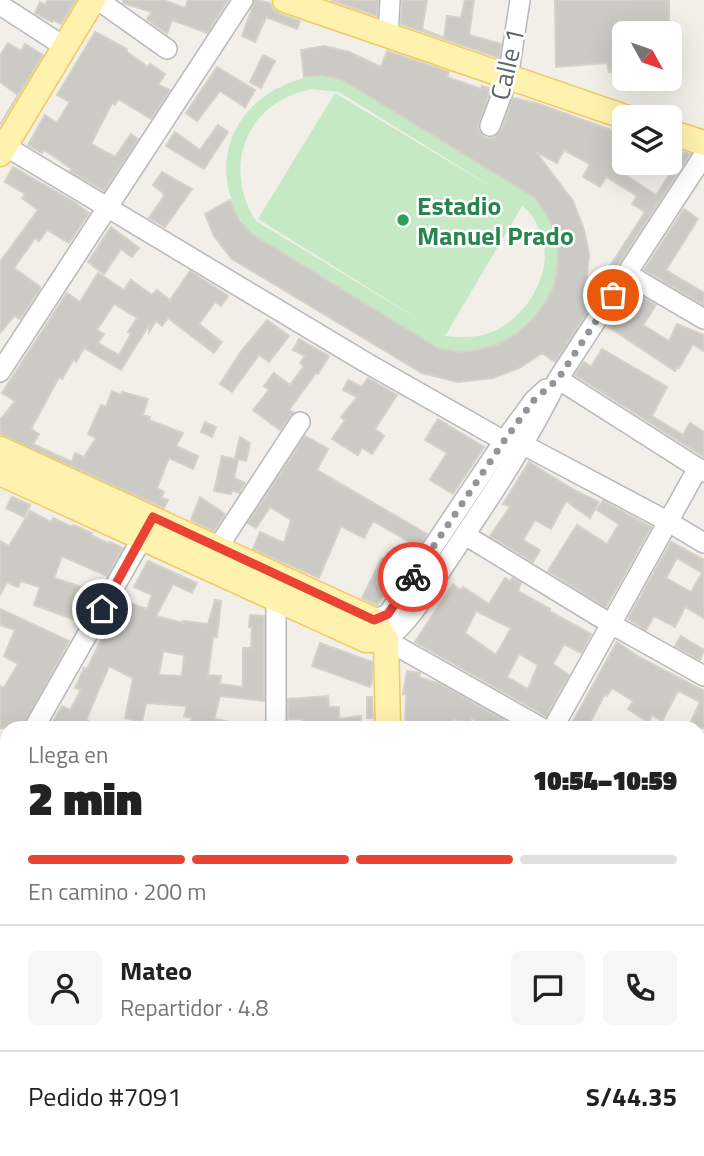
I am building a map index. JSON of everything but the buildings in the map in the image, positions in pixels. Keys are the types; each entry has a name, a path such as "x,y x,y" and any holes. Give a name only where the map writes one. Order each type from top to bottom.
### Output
{"main road":[{"path":"2,148 93,0"},
{"path":"285,0 612,113"},
{"path":"682,136 704,143"},
{"path":"0,449 276,600 366,640 380,630"},
{"path":"0,473 148,528 218,547 380,630"},
{"path":"380,630 387,721"}],"street":[{"path":"98,0 167,49"},
{"path":"0,372 243,0"},
{"path":"388,37 390,0"},
{"name":"Calle 1","path":"490,126 508,78 520,0"},
{"path":"0,5 65,47"},
{"path":"2,148 108,208 365,362 704,543"},
{"path":"380,630 404,626 465,535 534,400 558,379 704,155"},
{"path":"627,274 704,319"},
{"path":"557,721 667,522 701,470 558,379"},
{"path":"218,547 300,422"},
{"path":"380,630 388,614 513,443"},
{"path":"38,721 148,528"},
{"path":"465,535 611,624 704,676"},
{"path":"276,600 276,721"},
{"path":"380,630 530,721"}],"green space":[{"path":"321,75 341,79 534,197 554,229 559,254 551,292 529,324 496,346 462,352 439,349 250,233 234,207 227,181 227,156 234,132 248,111 267,94 292,82","holes":["312,89 339,92 505,195 335,93 258,219 431,327 256,221 246,200 241,179 241,158 246,139 256,122 271,107 289,96","522,206 538,226 545,256 543,272 529,301 519,313 494,331 470,337 445,336"]}],"way so far":[{"path":"413,577 504,441 534,400 558,379 613,295"}],"place":[{"name":"Estadio Manuel Prado","path":"403,220"}],"route":[{"path":"102,609 153,517 374,620 388,614 413,577"}]}
